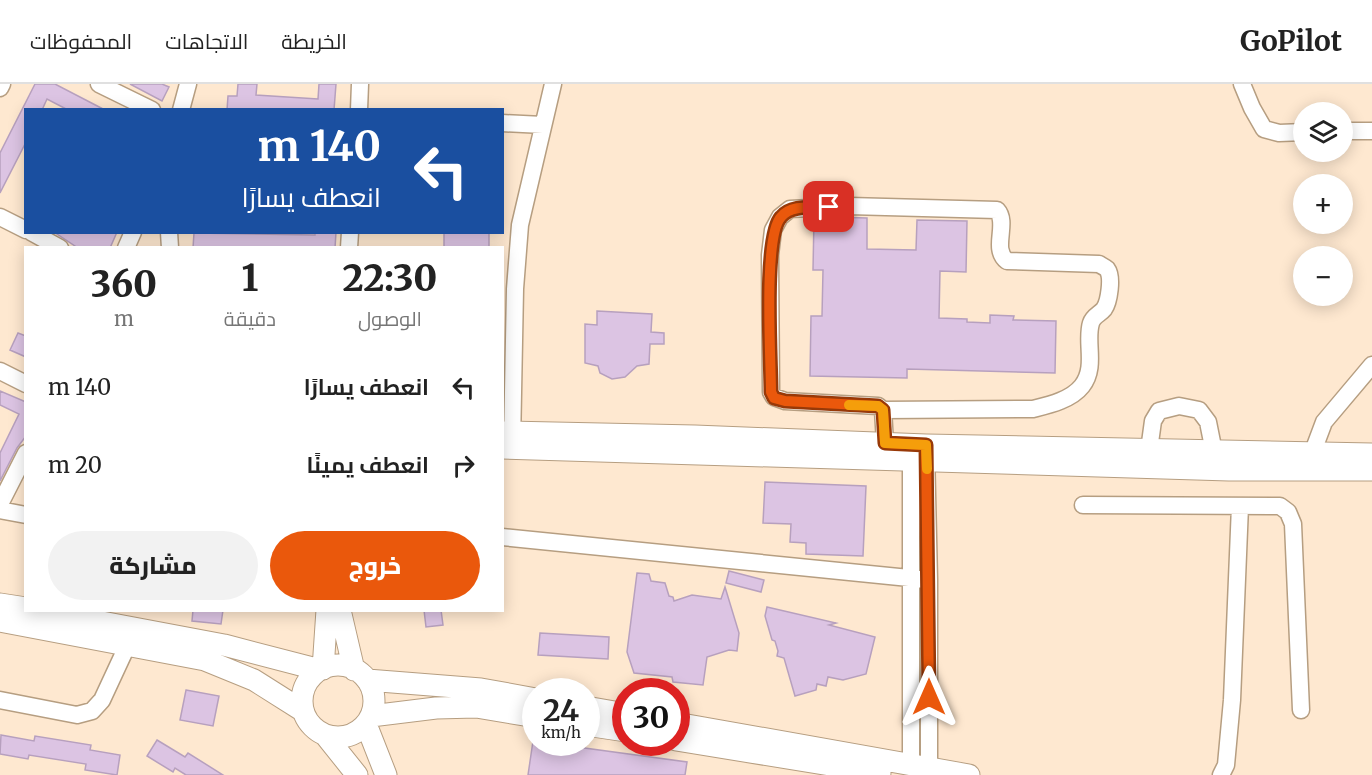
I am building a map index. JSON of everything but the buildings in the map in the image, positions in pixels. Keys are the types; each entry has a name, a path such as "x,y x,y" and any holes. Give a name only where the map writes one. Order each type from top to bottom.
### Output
{"main road":[{"path":"507,440 1224,458 1372,454"},
{"path":"695,445 885,443 919,452 1149,450 1372,470"},
{"path":"0,604 24,608"},
{"path":"49,612 224,645 322,669 339,666 361,675 481,689 522,696"},
{"path":"327,612 322,669 306,684 303,692 303,711 308,721 325,735 357,775"},
{"path":"325,735 347,736 358,731 368,720 374,698 361,675 341,612"},
{"path":"0,621 205,660 254,680 303,711"},
{"path":"368,720 402,710 476,707 522,715"},
{"path":"368,720 386,775"},
{"path":"690,725 969,775"},
{"path":"690,742 892,775"}],"street":[{"path":"0,88 2,84"},
{"path":"99,84 123,103 144,108"},
{"path":"182,108 188,84"},
{"path":"359,108 360,84"},
{"path":"507,440 520,225 553,84"},
{"path":"1242,84 1264,129 1279,133 1293,132"},
{"path":"504,123 543,125"},
{"path":"1353,131 1372,131"},
{"path":"883,410 1033,409 1067,397 1082,386 1090,370 1091,322 1103,311 1108,301 1109,275 1106,268 1099,264 1007,261 1002,257 1000,251 1001,217 996,210 849,206 790,209 780,217 773,230 770,255 771,392 774,398 785,401 878,406 883,410 885,443"},
{"path":"0,217 24,229"},
{"path":"35,234 56,246"},
{"path":"1312,454 1324,422 1372,365"},
{"path":"0,371 24,383"},
{"path":"1149,450 1153,421 1159,411 1179,406 1199,410 1208,422 1224,458"},
{"path":"919,452 912,579 920,766"},
{"path":"919,452 929,580 920,766"},
{"path":"0,504 24,457"},
{"path":"1083,505 1280,506 1288,512 1293,524 1301,710"},
{"path":"1221,775 1226,765 1232,700 1240,506"},
{"path":"0,510 24,516"},
{"path":"504,537 929,580"},
{"path":"0,700 77,715 92,711 102,700 128,644"}],"slow traffic":[{"path":"849,405 878,406 883,410 885,443 926,445 927,469"}],"route":[{"path":"829,207 790,209 780,217 773,230 770,255 771,392 774,398 785,401 878,406 883,410 885,443 926,445 929,697"}]}
